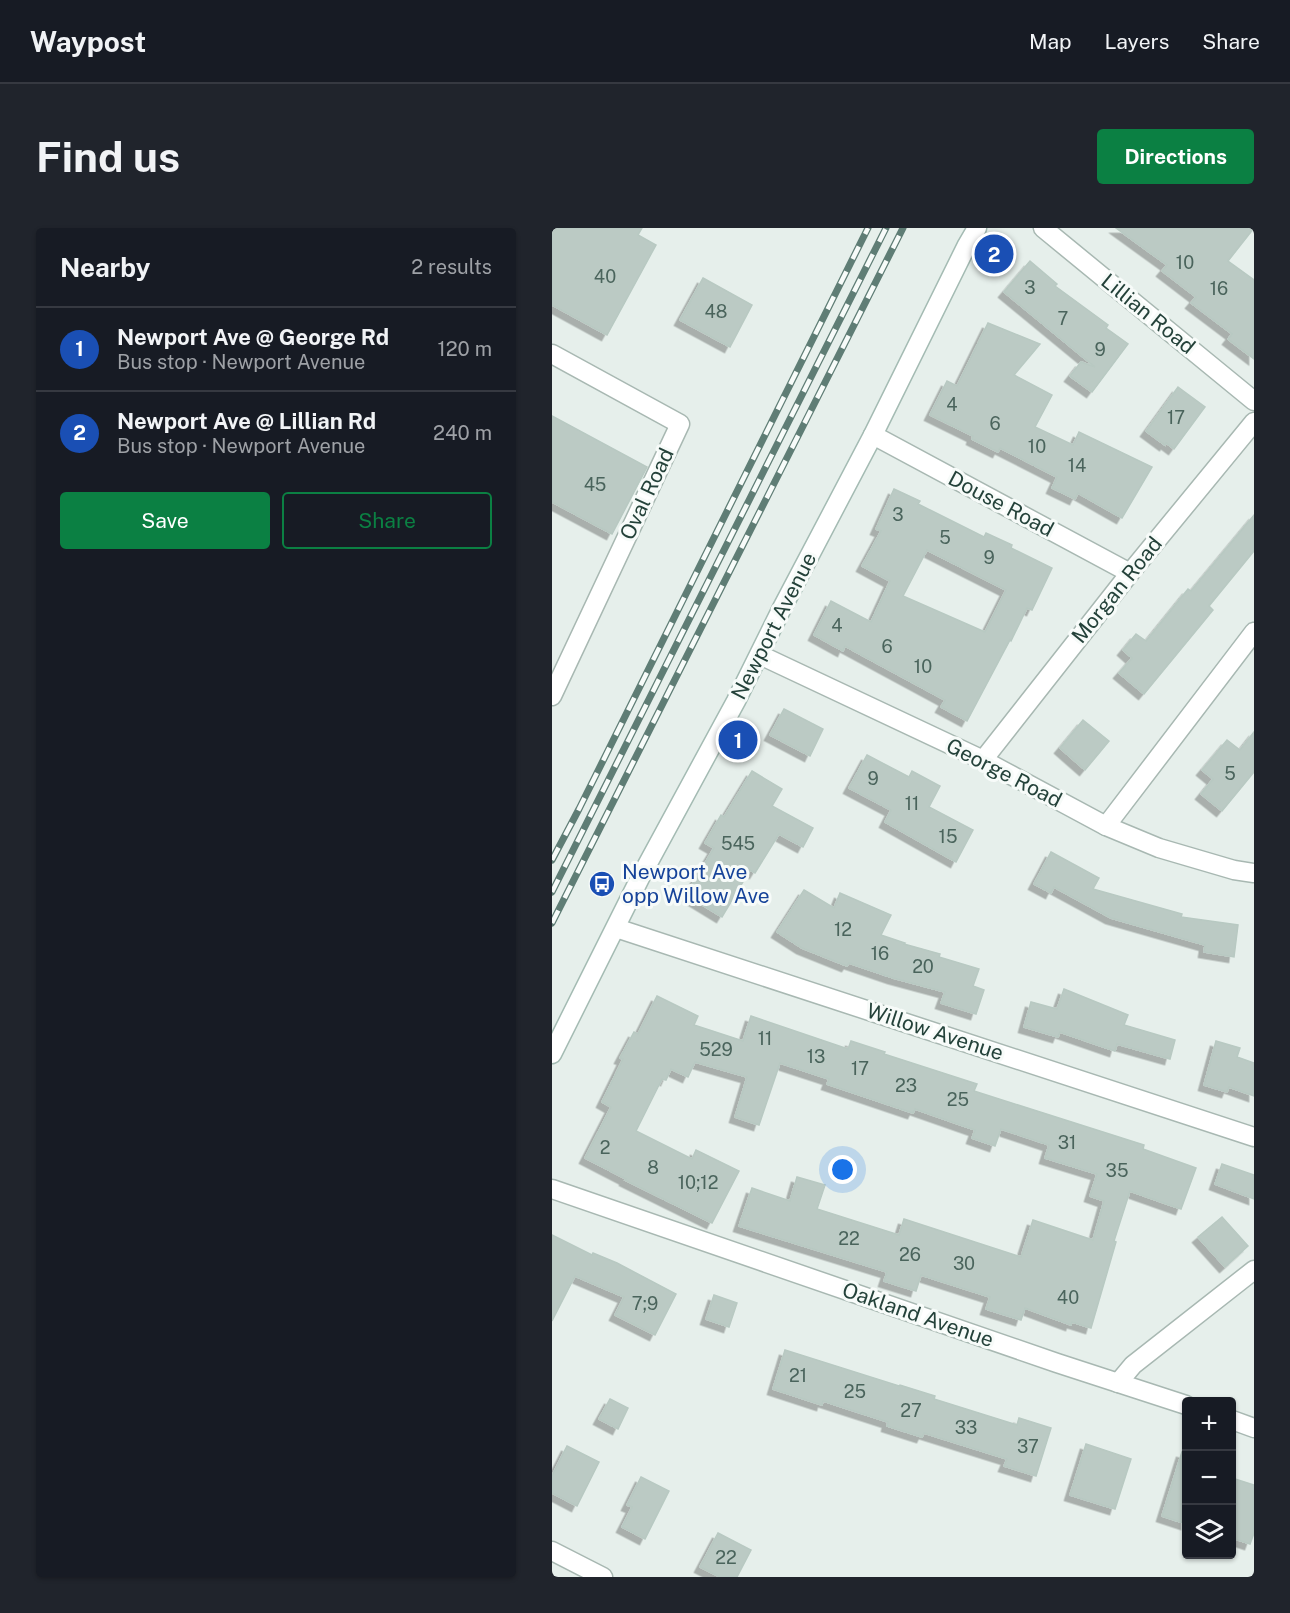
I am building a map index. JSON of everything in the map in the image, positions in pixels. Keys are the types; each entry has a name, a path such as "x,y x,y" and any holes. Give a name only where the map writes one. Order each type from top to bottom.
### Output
{"street":[{"name":"Newport Avenue","path":"552,1054 640,878 760,655 977,228"},
{"name":"Lillian Road","path":"1043,228 1254,401"},
{"name":"Oval Road","path":"552,354 681,424 552,696"},
{"name":"Morgan Road","path":"982,760 1130,573 1254,422"},
{"name":"Douse Road","path":"873,435 1130,573"},
{"path":"1106,826 1254,632"},
{"name":"George Road","path":"760,655 982,760 1106,826 1160,848 1234,870 1254,873"},
{"name":"Willow Avenue","path":"616,928 1254,1137"},
{"name":"Oakland Avenue","path":"552,1189 1182,1404"},
{"path":"1118,1383 1133,1365 1254,1270"},
{"path":"1236,1421 1254,1428"},
{"path":"552,1551 603,1577"}],"building":[{"path":"552,228 642,228 638,235 656,245 607,335 552,305"},
{"path":"1116,228 1254,228 1228,261 1254,280 1254,359 1228,339 1232,334 1191,303 1196,297 1162,271 1167,265"},
{"path":"1030,261 1057,284 1055,286 1108,325 1106,328 1128,344 1092,392 1070,376 1081,362 1095,367 1004,292"},
{"path":"703,278 752,305 730,347 680,320"},
{"path":"988,323 1040,344 1014,375 1052,395 1035,427 1073,445 1079,432 1152,467 1122,518 1078,493 1075,499 1052,488 1057,477 1000,448 998,452 972,439 973,436 930,415 947,381 957,386"},
{"path":"1178,387 1205,407 1174,449 1146,431"},
{"path":"552,416 647,467 612,534 552,502"},
{"path":"894,489 920,501 918,504 984,537 986,533 1012,545 1011,548 1052,568 1032,610 1027,608 967,721 941,707 945,700 845,646 843,651 814,635 831,601 871,622 890,581 862,566 881,531 876,529","holes":["927,550 1006,590 985,632 903,596"]},
{"path":"1254,515 1254,551 1209,606 1213,610 1144,694 1119,673 1132,658 1123,650 1136,634 1146,641 1188,589 1191,591"},
{"path":"784,709 823,729 810,756 770,735"},
{"path":"1083,720 1109,741 1085,770 1060,748"},
{"path":"1254,732 1254,772 1222,811 1201,794 1213,779 1202,770 1227,740 1240,750"},
{"path":"867,755 909,777 912,771 940,786 929,807 973,830 956,862 885,822 891,810 849,788"},
{"path":"752,771 782,789 772,806 813,828 803,847 779,834 755,873 750,870 722,917 686,895 714,848 705,843 721,815 724,817"},
{"path":"1051,852 1099,878 1093,889 1182,914 1181,917 1238,925 1234,957 1204,952 1205,945 1111,918 1054,887 1051,893 1034,884"},
{"path":"804,890 834,908 840,893 891,915 881,935 979,969 973,986 984,990 976,1014 941,1003 945,992 849,963 847,966 802,948 777,932"},
{"path":"1064,989 1128,1015 1124,1025 1175,1040 1170,1059 1117,1044 1115,1051 1060,1032 1058,1037 1024,1027 1031,1002 1057,1009"},
{"path":"657,996 698,1016 694,1025 743,1041 751,1016 848,1049 851,1041 977,1084 974,1091 1144,1145 1143,1149 1196,1168 1181,1209 1130,1191 1091,1328 1072,1322 1071,1325 1025,1308 1021,1320 986,1309 990,1297 921,1275 916,1291 884,1281 887,1272 739,1226 752,1188 790,1201 797,1177 825,1185 817,1209 899,1235 904,1219 1021,1257 1033,1220 1093,1240 1104,1201 1090,1196 1097,1174 1045,1158 1049,1145 1001,1129 995,1146 972,1138 975,1130 915,1109 913,1113 827,1084 829,1079 780,1063 759,1125 735,1117 747,1077 695,1062 688,1077 671,1069 666,1080 662,1079 636,1131 692,1159 696,1150 739,1171 712,1223 585,1158 611,1107 602,1102 623,1059 620,1058 634,1032 638,1034"},
{"path":"1216,1041 1240,1048 1237,1057 1254,1063 1254,1096 1229,1087 1227,1092 1204,1085"},
{"path":"1222,1164 1254,1175 1254,1199 1215,1184"},
{"path":"1222,1217 1248,1246 1225,1267 1198,1237"},
{"path":"552,1235 592,1255 593,1253 617,1263 676,1294 655,1335 615,1315 624,1297 575,1276 552,1321"},
{"path":"714,1295 737,1303 729,1327 706,1319"},
{"path":"785,1350 935,1396 934,1399 1017,1425 1019,1418 1051,1428 1036,1476 1004,1466 1007,1459 924,1433 922,1437 887,1426 888,1422 823,1401 822,1405 773,1389"},
{"path":"610,1399 628,1408 618,1429 599,1419"},
{"path":"1086,1444 1131,1459 1115,1509 1070,1495"},
{"path":"567,1446 599,1462 577,1506 552,1493 552,1476"},
{"path":"1182,1452 1182,1523 1162,1516"},
{"path":"641,1477 669,1491 645,1539 622,1527 632,1507 627,1505"},
{"path":"1236,1479 1254,1485 1254,1533 1250,1544 1236,1539"},
{"path":"718,1533 751,1550 737,1577 720,1577 700,1567"}],"railway":[{"path":"552,860 868,228"},
{"path":"552,892 886,228"},
{"path":"552,923 903,228"}],"place":[{"name":"Newport Ave @ Lillian Rd","path":"994,254"},
{"name":"Newport Ave @ George Rd","path":"738,740"},
{"name":"Newport Ave opp Willow Ave","path":"602,884"}]}
